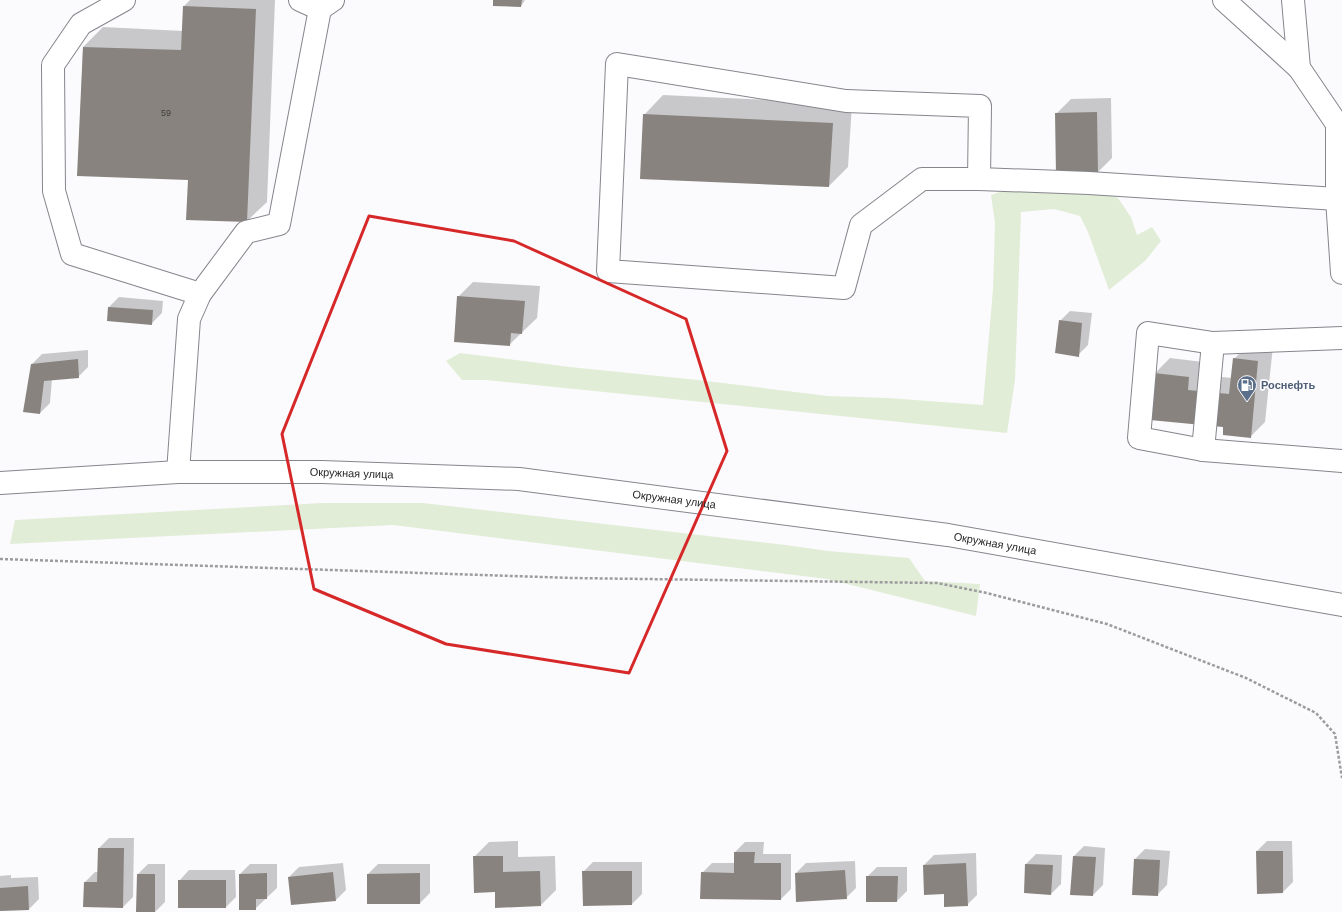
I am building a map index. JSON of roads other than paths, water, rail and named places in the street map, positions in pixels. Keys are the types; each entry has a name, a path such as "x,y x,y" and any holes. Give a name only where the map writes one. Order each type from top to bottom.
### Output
{"main road":[{"path":"124,0 81,24 53,65 54,190 72,254 200,294"},
{"path":"178,472 189,319 200,294 246,232 279,224 326,5 300,0"},
{"path":"1224,0 1300,68 1340,121 1337,199 1342,273"},
{"path":"1293,0 1300,68"},
{"path":"979,179 980,106 846,101 617,64 608,271 844,288 861,225 922,179 979,179 1089,183 1337,199"},
{"path":"1342,338 1213,343 1148,333 1140,438 1204,450 1342,461"},
{"path":"1204,450 1213,343"},
{"name":"Окружная улица","path":"0,483 178,472 322,472 519,479 948,535 1342,605"}],"place":[{"name":"Роснефть","path":"1247,402"}]}
